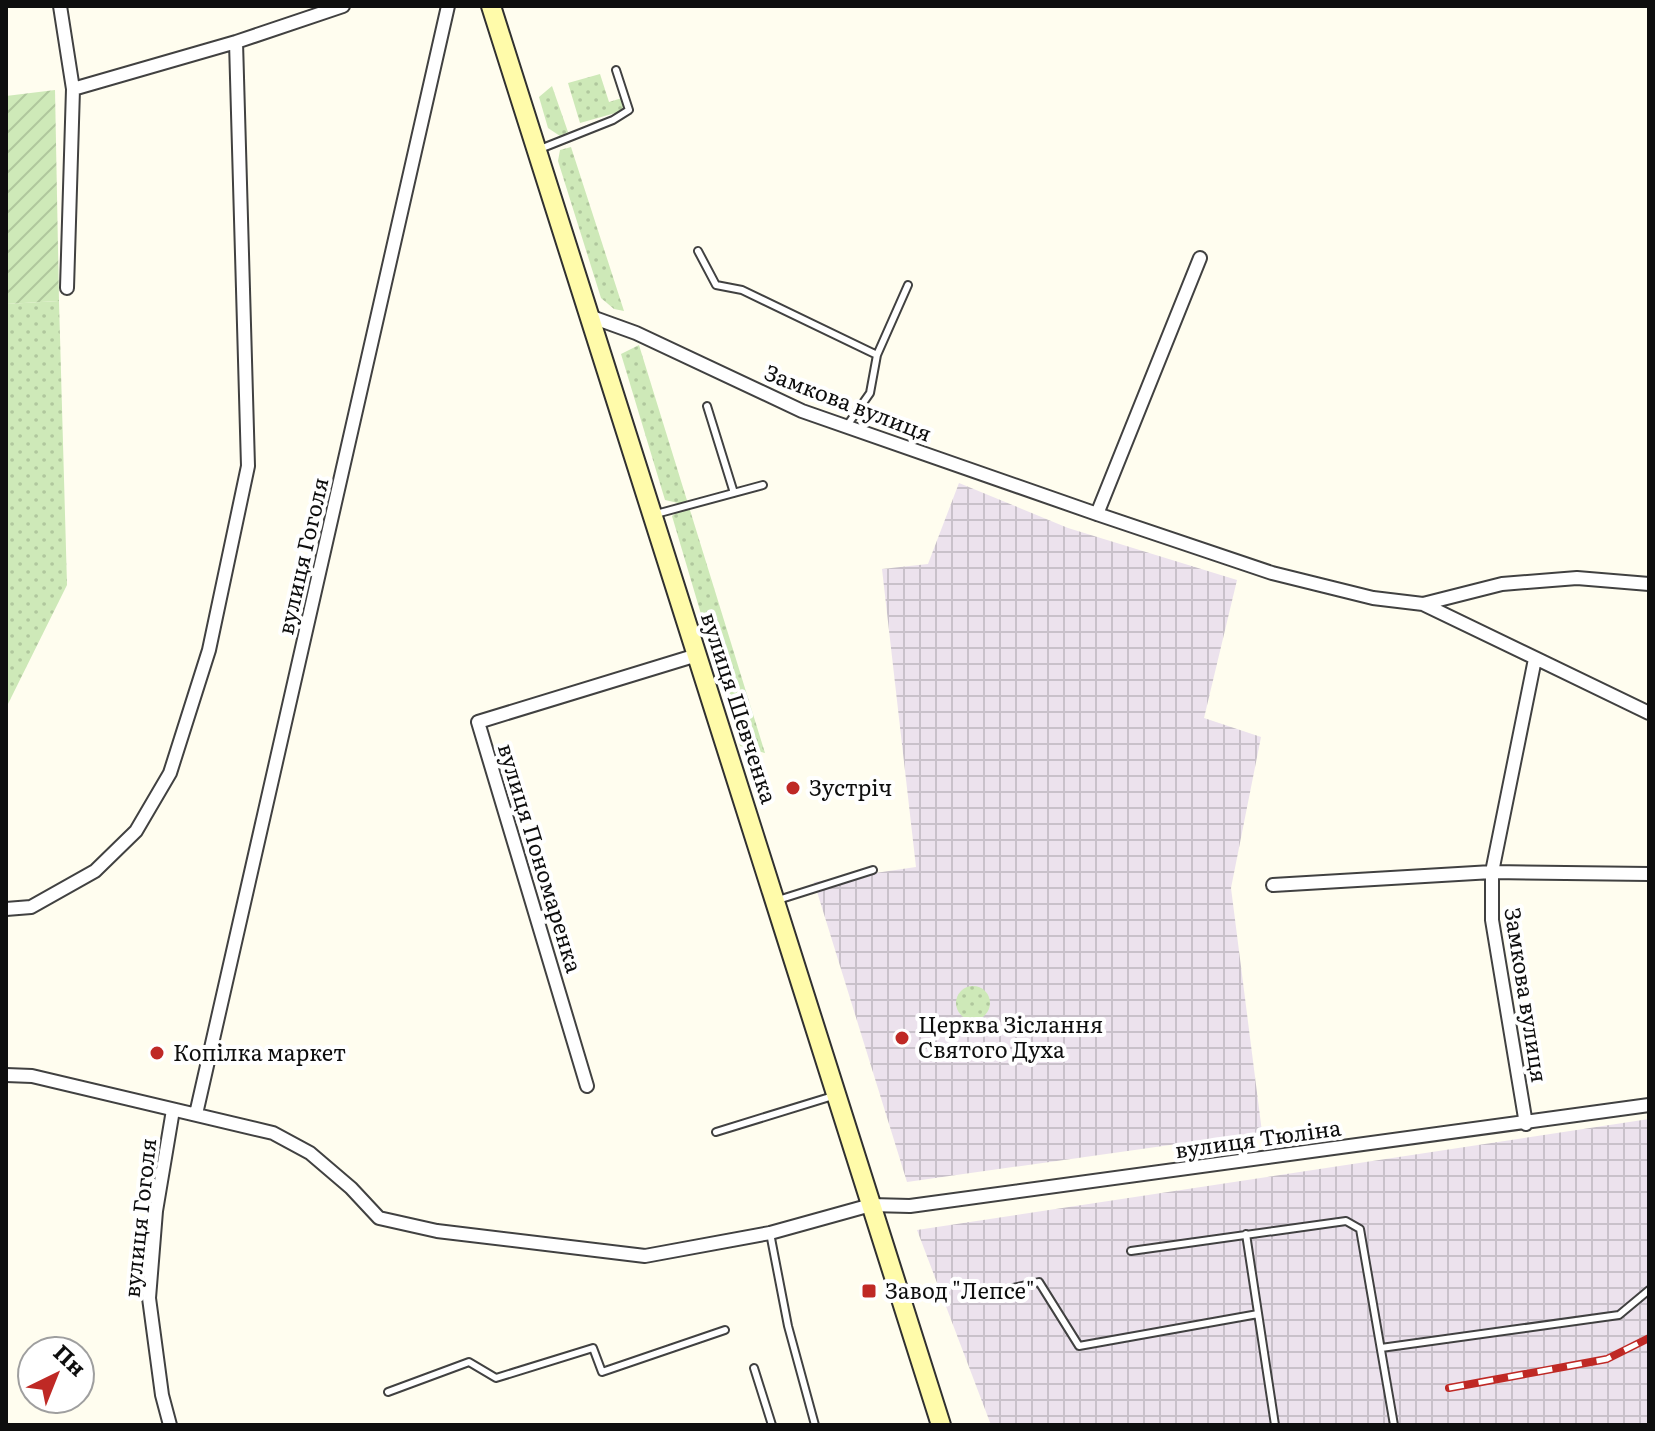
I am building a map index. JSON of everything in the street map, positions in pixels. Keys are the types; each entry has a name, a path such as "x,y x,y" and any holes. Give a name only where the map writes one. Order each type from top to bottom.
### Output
{"main road":[{"name":"вулиця Шевченка","path":"491,6 941,1425"}],"street":[{"path":"60,6 73,89 67,288"},
{"path":"73,89 236,42 343,6"},
{"name":"вулиця Гоголя","path":"196,1114 448,6"},
{"path":"6,909 31,907 95,871 136,831 170,773 209,650 248,466 236,42"},
{"path":"1097,514 1200,258"},
{"name":"Замкова вулиця","path":"589,316 636,333 802,411 1097,514 1272,573 1373,598 1423,604 1649,713"},
{"path":"1423,604 1502,584 1577,578 1649,584"},
{"name":"вулиця Пономаренка","path":"587,1086 478,722 697,655"},
{"name":"Замкова вулиця","path":"1526,1124 1492,920 1492,872 1535,659"},
{"path":"1273,885 1492,872 1649,874"},
{"name":"вулиця Тюліна","path":"6,1075 32,1076 273,1133 310,1153 351,1188 379,1218 437,1231 645,1256 770,1233 871,1205 910,1206 1649,1105"},
{"name":"вулиця Гоголя","path":"170,1425 162,1395 149,1298 156,1211 173,1110"}],"lane":[{"path":"536,150 613,120 629,110 616,70"},
{"path":"698,251 716,285 742,290 877,355"},
{"path":"846,427 870,393 877,355 908,285"},
{"path":"707,406 734,493"},
{"path":"652,515 763,485"},
{"path":"775,901 873,870"},
{"path":"716,1132 836,1095"},
{"path":"1131,1251 1346,1221 1360,1229 1394,1425"},
{"path":"770,1233 788,1326 815,1425"},
{"path":"1246,1234 1275,1425"},
{"path":"1000,1291 1039,1282 1079,1346 1258,1314"},
{"path":"1381,1348 1619,1315 1649,1290"},
{"path":"388,1392 469,1362 496,1378 593,1348 602,1372 725,1330"},
{"path":"754,1368 772,1425"}],"shaded area":[{"path":"959,483 1068,528 1237,580 1204,718 1261,737 1231,888 1262,1132 907,1182 814,882 916,867 882,569 928,564"},
{"path":"1649,1119 1649,1425 991,1425 917,1230"}],"green space":[{"path":"600,74 609,102 622,98 626,110 580,123 568,83"},
{"path":"552,86 568,132 560,136 548,128 539,97"},
{"path":"55,90 59,301 6,304 6,96"},
{"path":"571,147 624,311 614,309 601,298 558,161 560,150"},
{"path":"59,301 67,585 6,708 6,304"},
{"path":"639,345 765,753 740,746 672,516 687,505 665,500 621,354"},
{"path":"973,986 985,991 990,1003 985,1015 973,1020 961,1015 956,1003 961,991"}],"railway":[{"path":"1449,1388 1607,1359 1649,1338"}],"place":[{"name":"Зустріч","path":"793,788"},
{"name":"Церква Зіслання Святого Духа","path":"902,1038"},
{"name":"Копілка маркет","path":"157,1053"},
{"name":"Завод \"Лепсе\"","path":"869,1291"}]}
